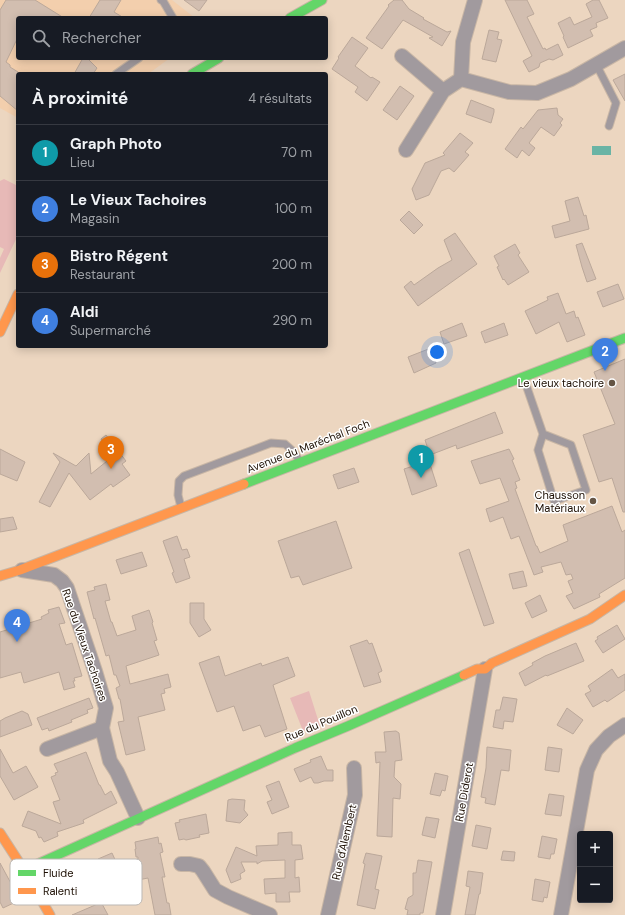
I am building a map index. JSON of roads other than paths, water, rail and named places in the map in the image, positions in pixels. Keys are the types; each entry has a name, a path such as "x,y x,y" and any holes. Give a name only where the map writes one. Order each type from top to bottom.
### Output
{"main road":[{"path":"294,16 322,0"},
{"path":"195,72 216,60"},
{"path":"0,332 16,298"},
{"name":"Avenue du Maréchal Foch","path":"0,576 20,570 625,338"},
{"name":"Rue du Pouillon","path":"48,859 295,748 477,669 485,669 492,663 590,619 625,595"},
{"path":"0,833 4,848 14,859"},
{"path":"44,905 50,915"}],"street":[{"path":"461,79 463,42 475,0"},
{"path":"461,79 510,92 537,93 571,79 625,48"},
{"path":"402,56 444,91"},
{"path":"406,150 444,91 461,79"},
{"name":"Rue du Vieux Tachoires","path":"20,570 54,575 62,581 67,588 106,708 102,728 110,761 117,772 138,818"},
{"name":"Rue Diderot","path":"443,915 485,669"},
{"path":"561,915 587,770 596,750 609,736 625,725"},
{"path":"47,749 102,728"},
{"name":"Rue d'Alembert","path":"328,915 355,795 354,768"},
{"path":"181,864 199,866 215,890 270,915"}],"lane":[{"path":"161,0 171,16"},
{"path":"119,72 136,60"},
{"path":"596,64 616,103 609,126"},
{"path":"523,377 543,434 538,450 554,501 586,490 571,445 543,434"},
{"path":"181,508 178,494 179,481 184,476 191,473 271,444 285,444 294,452 301,462"}],"water":[{"path":"592,146 611,146 611,155 592,155"}],"place":[{"name":"Le Vieux Tachoires","path":"605,371"},
{"name":"Le vieux tachoire","path":"612,383"},
{"name":"Bistro Régent","path":"111,469"},
{"name":"Graph Photo","path":"421,478"},
{"name":"Chausson Matériaux","path":"593,501"},
{"name":"Aldi","path":"17,642"}]}
